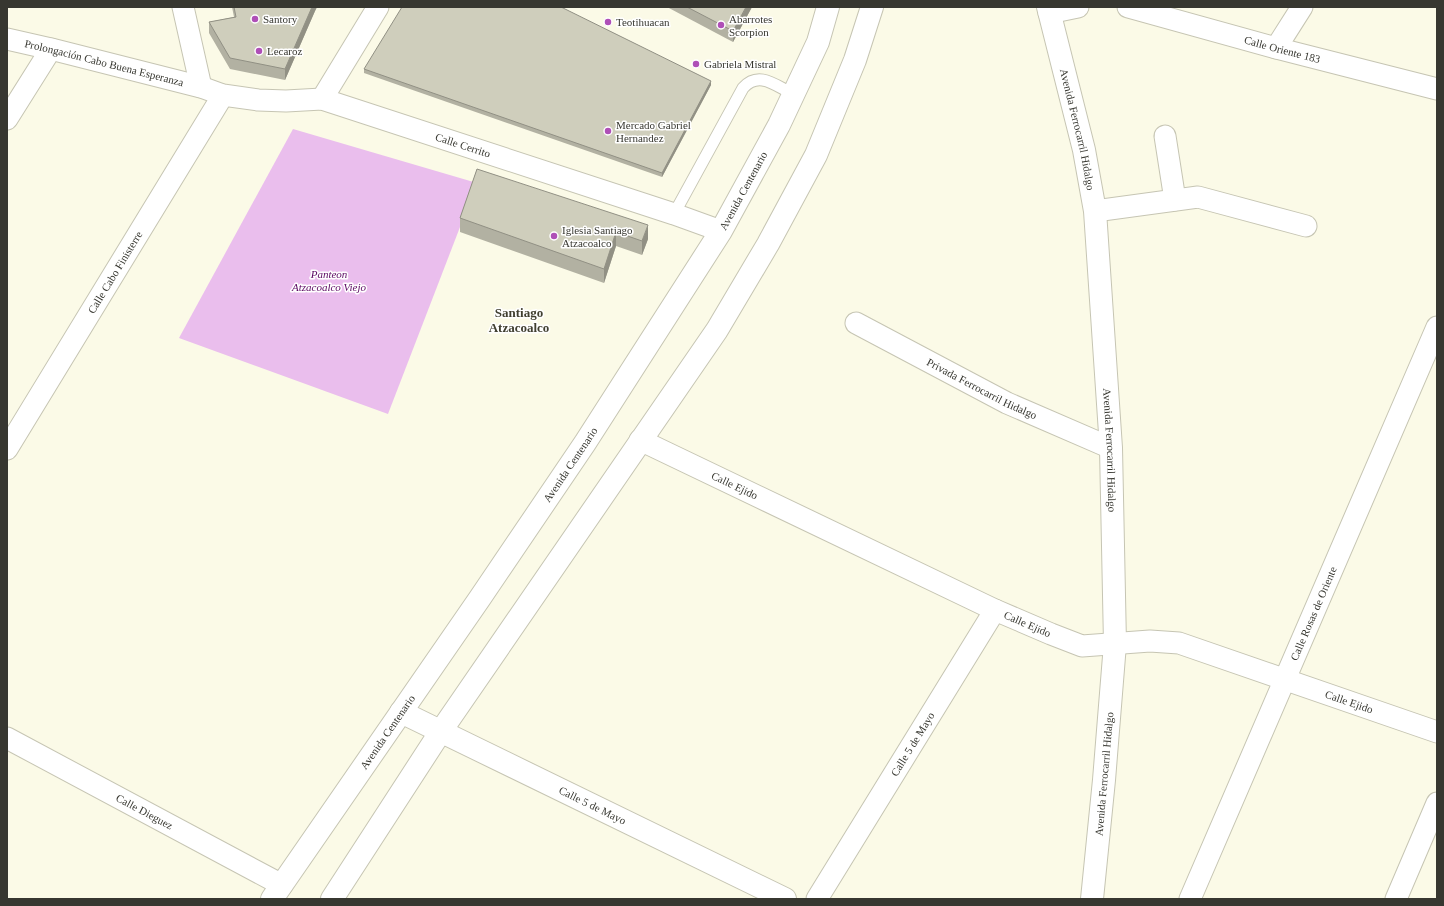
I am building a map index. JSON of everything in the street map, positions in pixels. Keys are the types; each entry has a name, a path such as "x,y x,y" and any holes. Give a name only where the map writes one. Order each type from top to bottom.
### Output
{"main road":[{"name":"Avenida Centenario","path":"277,892 480,598 585,442 721,231 779,125 818,42 828,7"},
{"path":"332,899 441,731 716,330 768,244 816,155 855,60 872,7"},
{"name":"Avenida Ferrocarril Hidalgo","path":"1048,10 1082,142 1095,211 1111,448 1115,644 1104,780 1092,899"},
{"name":"Calle 5 de Mayo","path":"401,712 785,899"}],"street":[{"path":"183,7 201,87"},
{"path":"322,99 378,7"},
{"path":"1048,10 1078,7"},
{"name":"Calle Oriente 183","path":"1128,7 1276,48 1437,89"},
{"path":"1276,48 1302,7"},
{"name":"Prolongación Cabo Buena Esperanza","path":"7,39 201,87"},
{"path":"7,119 51,49"},
{"name":"Calle Cerrito","path":"201,87 223,95 258,100 322,99 674,214 721,231"},
{"name":"Calle Cabo Finisterre","path":"7,449 223,95"},
{"path":"1165,136 1176,200"},
{"path":"1095,211 1198,197 1306,226"},
{"name":"Privada Ferrocarril Hidalgo","path":"856,323 1007,403 1111,448"},
{"name":"Calle Rosas de Oriente","path":"1190,899 1286,680 1437,327"},
{"name":"Calle Ejido","path":"640,440 995,610 1082,646 1150,641 1179,643 1437,732"},
{"name":"Calle 5 de Mayo","path":"818,899 995,610"},
{"name":"Calle Dieguez","path":"7,738 277,892"},
{"path":"1396,899 1437,804"}],"lane":[{"path":"674,214 743,88 754,80 761,79 793,94"}],"green space":[{"name":"Panteon Atzacoalco Viejo","path":"293,129 477,183 388,414 179,338"}],"building":[{"name":"Lecaroz","path":"234,7 312,7 285,69 230,58 209,22 236,17"},
{"name":"Mercado Gabriel Hernandez","path":"402,7 561,7 711,81 662,173 364,69"},
{"path":"687,7 746,7 733,31"},
{"name":"Iglesia Santiago Atzacoalco","path":"477,169 648,225 642,241 616,232 604,269 460,218"}],"place":[{"name":"Santory","path":"255,19"},
{"name":"Teotihuacan","path":"608,22"},
{"name":"Abarrotes Scorpion","path":"721,25"},
{"name":"Lecaroz","path":"259,51"},
{"name":"Gabriela Mistral","path":"696,64"},
{"name":"Mercado Gabriel Hernandez","path":"608,131"},
{"name":"Iglesia Santiago Atzacoalco","path":"554,236"}],"district":[{"name":"Santiago Atzacoalco","path":"519,320"}]}
